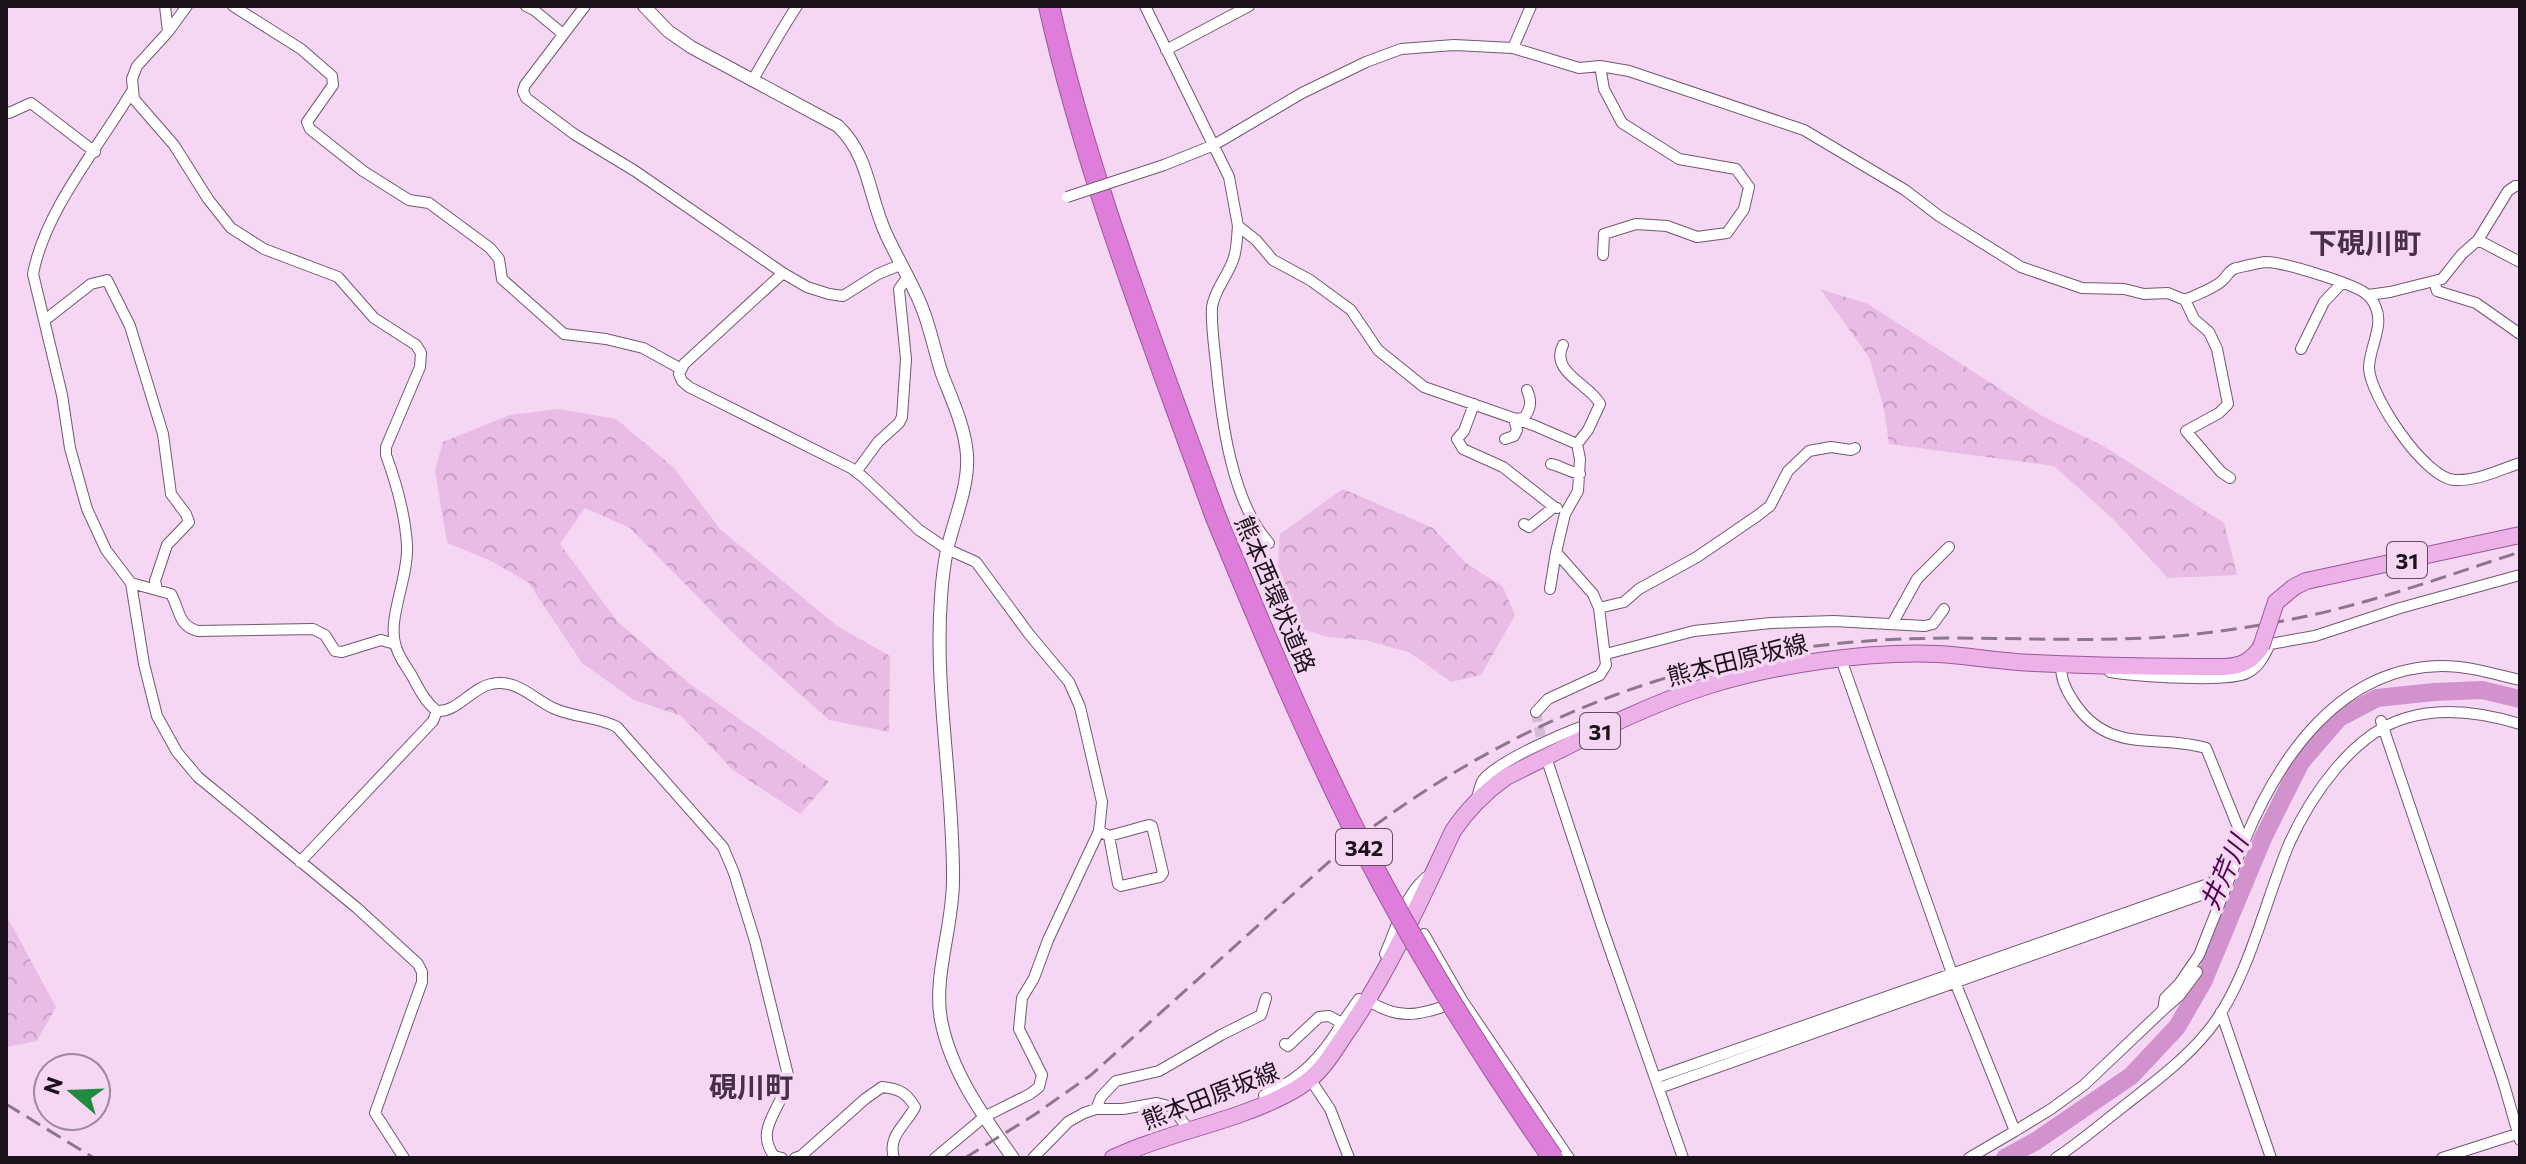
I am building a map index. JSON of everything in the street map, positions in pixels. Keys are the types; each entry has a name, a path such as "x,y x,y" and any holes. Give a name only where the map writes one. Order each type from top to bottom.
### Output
{"highway":[{"name":"熊本西環状道路","path":"1049,6 1093,167 1215,515 1278,667 1329,779 1384,886 1450,1001 1553,1158"}],"main road":[{"name":"熊本田原坂線","path":"1113,1158 1253,1108 1285,1095 1310,1079 1328,1060 1367,1000 1395,953 1453,831 1475,803 1506,777 1607,727 1713,684 1841,659 1937,654 2061,668 2238,667 2248,662 2261,647 2276,602 2306,581 2520,535"}],"street":[{"path":"165,6 168,32"},
{"path":"187,6 137,66 132,91 139,107 174,145 208,199 231,228 264,249 338,277 374,318 416,345 421,353 417,376 386,447 403,506 407,548 394,631 395,644 424,697 437,711 446,711 481,687 502,683 525,690 563,712 603,720 617,727 723,847 755,941 788,1075 765,1138 774,1156 782,1158"},
{"path":"233,6 301,49 332,76 333,85 307,122 310,129 338,153 406,199 429,203 490,248 499,259 500,275 505,283 564,334 606,339 643,348 681,369"},
{"path":"526,6 563,34"},
{"path":"585,6 525,85 523,91 526,98 574,134 635,171 807,287 843,296 878,274 900,265"},
{"path":"644,6 668,31 691,47 838,126 851,138 860,152 876,213 923,311 963,431 967,457 965,484 947,549 939,646 953,883 940,992 940,1017 960,1076 1013,1158"},
{"path":"752,81 797,6"},
{"path":"1145,6 1229,177 1238,226 1234,257 1212,306 1221,409 1245,505 1256,529 1269,543"},
{"path":"1166,50 1249,6"},
{"path":"1513,48 1531,6"},
{"path":"1067,197 1214,145 1302,93 1401,49 1454,45 1513,48 1579,68 1600,66 1629,71 1804,130 1905,190 1939,216 2021,267 2082,288 2168,293 2185,300 2194,319 2209,332 2217,349 2228,404 2219,413 2186,431 2221,472 2230,478"},
{"path":"1600,66 1604,89 1622,123 1679,159 1736,169 1749,187 1744,209 1727,233 1697,237 1667,226 1636,224 1604,234 1603,255"},
{"path":"132,91 49,223 33,274 62,395 70,448 87,509 106,550 131,583 151,696 157,716 177,752 198,777 389,937 418,964 422,972 422,982 375,1113 404,1158"},
{"path":"6,112 31,103 95,152"},
{"path":"2368,295 2442,279 2478,240 2508,191 2520,186"},
{"path":"1238,226 1256,240 1273,260 1310,280 1351,310 1378,350 1424,387 1577,444"},
{"path":"2478,240 2520,262"},
{"path":"2185,300 2220,283 2231,269 2263,262 2354,286 2368,295 2378,310 2369,367 2373,389 2424,461 2437,473 2452,480 2477,478 2520,463"},
{"path":"783,273 681,369 679,378 689,387 856,472 907,520 947,549 976,562 1069,682 1080,707 1102,802 1104,833 1118,884 1121,886 1160,877 1163,873 1152,826 1104,833"},
{"path":"856,472 902,417 906,375 899,289 907,278"},
{"path":"45,320 91,284 107,280 130,326 163,434 171,494 189,522 167,545 155,581 157,589"},
{"path":"2434,281 2437,291 2476,303 2520,334"},
{"path":"2301,349 2324,302 2341,284"},
{"path":"1550,589 1557,540 1578,491 1577,444 1588,430 1600,404 1596,396 1577,383 1560,360 1563,345"},
{"path":"1514,419 1524,418 1529,411 1531,398 1527,390"},
{"path":"1474,404 1464,431 1457,439 1463,449 1503,467 1554,507 1567,511"},
{"path":"1505,439 1514,436 1517,430 1514,419"},
{"path":"1599,608 1624,602 1639,589 1721,542 1757,516 1770,506 1788,471 1809,451 1831,447 1855,448"},
{"path":"1551,464 1580,474"},
{"path":"1524,524 1529,527 1554,507"},
{"path":"1892,624 1917,579 1949,547"},
{"path":"1536,712 1548,699 1600,675 1606,665 1599,608 1593,594 1556,552"},
{"path":"2244,842 2206,748 2192,744 2131,741 2097,728 2084,717 2070,697 2061,668 2151,678 2244,675 2259,665 2270,644 2315,636 2400,608 2520,575"},
{"path":"131,583 171,594 181,622 187,628 198,631 313,629 325,635 335,651 342,652 381,640 395,644"},
{"path":"1606,654 1683,633 1725,627 1814,621 1925,626 1933,624 1944,609"},
{"path":"1841,659 1954,978 2015,1131"},
{"path":"2163,1010 2165,998 2199,955 2244,842 2277,775 2300,742 2347,695 2401,672 2438,666 2466,667 2520,680"},
{"path":"300,862 433,721 437,711"},
{"path":"2056,1158 2194,1048 2221,1012 2238,981 2290,842 2309,809 2333,770 2382,724 2434,712 2483,715 2520,724"},
{"path":"1475,803 1482,781 1502,765 1542,743 1590,724 1600,721 1607,727"},
{"path":"2382,724 2519,1135 2442,1158"},
{"path":"1546,757 1683,1158"},
{"path":"935,1158 984,1117 1039,1087 1042,1075 1019,1029 1022,998 1034,978 1048,940 1104,833"},
{"path":"1264,1095 1285,1086 1316,1062 1379,967 1419,882 1433,872"},
{"path":"1657,1083 2228,881"},
{"path":"1424,934 1457,1002 1569,1158"},
{"path":"1969,1158 2051,1109 2084,1085 2179,996 2197,972"},
{"path":"1096,1109 1098,1101 1116,1081 1159,1071 1261,1015 1266,998"},
{"path":"1367,1000 1397,1014 1415,1015 1457,1002"},
{"path":"2221,1012 2271,1158"},
{"path":"1285,1044 1288,1046 1319,1017 1329,1016 1342,1023"},
{"path":"1310,1079 1330,1109 1349,1158"},
{"path":"795,1158 882,1087 902,1091 915,1107 908,1122 894,1135 890,1146 894,1158"},
{"path":"1033,1158 1068,1122 1096,1109 1123,1109 1157,1103 1172,1107 1188,1129"}],"green space":[{"path":"1820,289 1868,304 2042,416 2105,447 2224,523 2237,575 2168,578 2112,518 2054,466 1889,444 1884,409 1869,357"},
{"path":"558,409 616,419 673,467 721,530 837,626 890,656 889,732 829,720 745,645 630,528 585,508 560,544 617,621 690,684 829,782 800,814 733,770 681,716 634,700 582,663 528,582 489,560 447,543 435,470 443,442 510,415"},
{"path":"1343,489 1433,528 1466,563 1503,587 1515,615 1481,675 1451,682 1411,653 1365,640 1328,637 1300,628 1277,577 1280,534"},
{"path":"6,915 56,1007 37,1041 6,1047"}],"waterway":[{"name":"井芹川","path":"2005,1158 2036,1141 2131,1076 2177,1027 2203,982 2263,838 2301,762 2339,718 2377,698 2434,692 2482,690 2520,699"}],"tunnel":[{"path":"1536,712 1542,743"}],"railway":[{"path":"965,1158 1091,1075 1340,852 1401,807 1463,767 1528,732 1595,703 1663,679 1734,660 1808,647 1921,638 2150,638 2254,626 2350,606 2520,552"},
{"path":"6,1104 94,1158"}],"district":[{"name":"下硯川町","path":"2365,242"},
{"name":"硯川町","path":"751,1086"}]}
